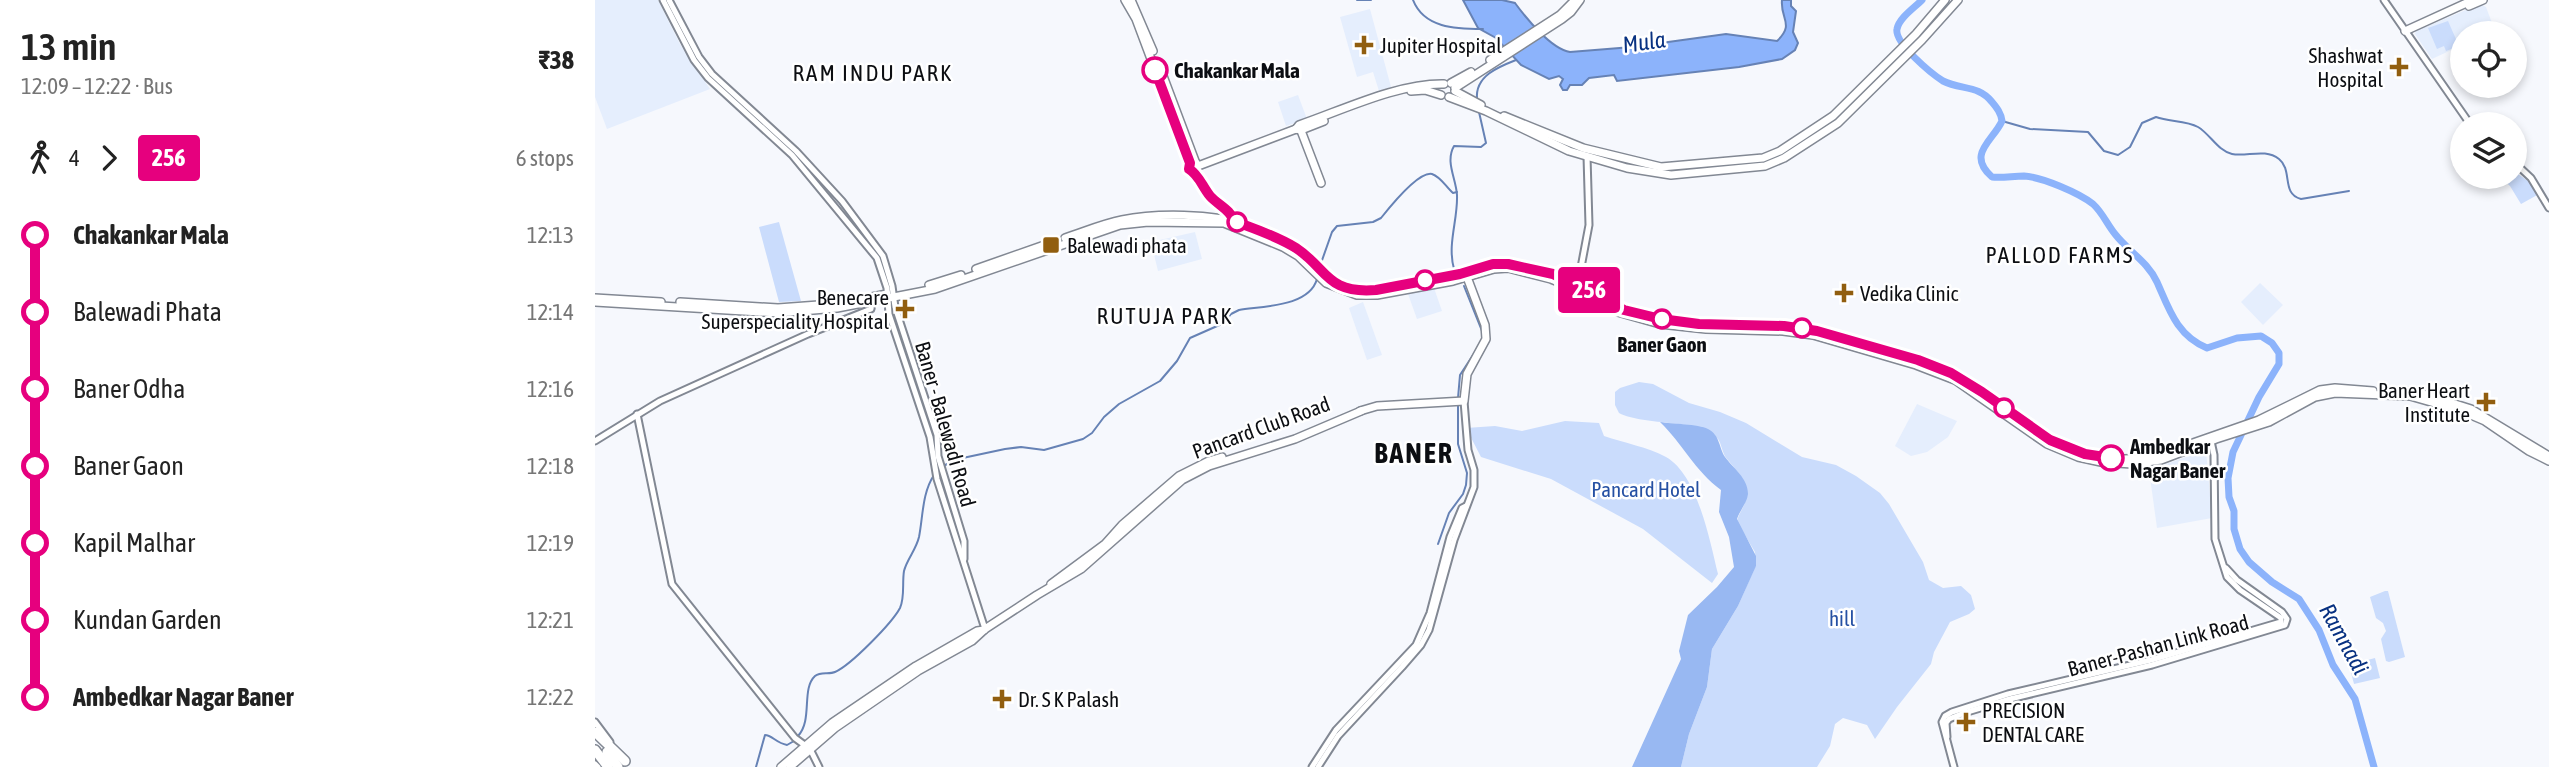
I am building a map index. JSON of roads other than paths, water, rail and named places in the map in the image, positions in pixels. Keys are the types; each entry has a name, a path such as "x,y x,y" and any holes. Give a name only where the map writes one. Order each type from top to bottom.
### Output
{"highway":[{"path":"595,734 624,765"},
{"path":"595,750 608,767"},
{"path":"595,757 597,766"}],"main road":[{"path":"1125,0 1136,19 1195,166 1212,197 1230,213 1233,224"},
{"path":"1131,0 1195,166"},
{"path":"1561,17 1575,0"},
{"path":"1449,90 1571,12 1580,0"},
{"path":"1919,37 1945,0"},
{"path":"1195,166 1412,90 1449,90 1471,104 1587,153 1671,167 1774,159 1838,123 1897,59 1958,0"},
{"path":"2405,31 2473,0"},
{"path":"2426,21 2483,0"},
{"path":"1299,128 1321,183"},
{"path":"595,300 786,308 836,303 890,296 938,283 1126,219 1148,217 1222,220 1292,246 1316,271 1341,291 1369,296 1508,268 1577,285 1615,312 1660,324 1706,329 1790,331 1838,342 1916,365 1961,383 2041,441 2084,458 2123,464 2151,463 2235,430"},
{"path":"1324,278 1343,286 1369,291 1452,276 1501,263 1525,266 1577,285 1624,310 1661,319 1699,324 1801,328 1918,360 1964,380 2050,440 2092,455 2124,459 2150,458 2259,423 2315,397 2349,391 2414,394 2469,413 2529,451 2549,458"},
{"path":"1460,401 1467,374 1486,339 1485,325 1467,277"},
{"path":"595,300 778,313 867,306 890,296"},
{"name":"Pancard Club Road","path":"781,767 918,671 972,641 985,629 1108,545 1142,507 1179,476 1199,465 1377,406 1460,401"},
{"name":"Pancard Club Road","path":"790,767 808,748"}],"street":[{"path":"663,0 694,60 718,84"},
{"path":"669,0 699,57 718,84"},
{"path":"2384,0 2462,112"},
{"name":"Baner - Balewadi Road","path":"718,84 792,155 874,253 937,435 936,477 985,629"},
{"path":"1577,285 1589,225 1587,153"},
{"path":"2527,174 2549,208"},
{"path":"595,441 660,401 867,306"},
{"path":"1318,767 1338,736 1402,667 1426,636 1454,540 1474,487 1460,401"},
{"path":"637,414 672,584 796,739 808,748 819,767"},
{"name":"Baner-Pashan Link Road","path":"1954,767 1947,737 1947,723 1952,716 2008,694 2151,660 2281,622 2279,616 2227,577 2215,539 2214,455 2211,441"},
{"name":"Baner - Balewadi Road","path":"935,459 942,470 964,541 964,559"},
{"path":"1312,767 1336,730 1416,645 1430,613 1450,537 1462,508 1466,506"},
{"path":"595,722 624,765"}],"waterway":[{"path":"1357,0 1371,0"},
{"path":"1413,0 1425,16 1442,25 1483,29"},
{"name":"Ramnadi","path":"1922,0 1901,21 1897,29 1898,35 1915,58 1943,81 1981,93 1997,109 2002,121 1981,154 1981,161 1992,177 2024,176 2040,179 2093,204 2120,240 2148,268 2175,321 2197,343 2207,348 2237,338 2261,336 2272,343 2279,353 2279,364 2259,397 2233,452 2228,478 2229,497 2234,511 2234,529 2240,549 2249,562 2272,582 2299,599 2319,630 2333,665 2355,699 2374,767"},
{"path":"1477,99 1477,91 1484,78 1495,69 1516,60"},
{"path":"1454,269 1452,241 1457,195 1451,158 1454,146 1481,147 1486,143 1479,112"},
{"path":"2002,121 2030,129 2088,132 2104,151 2118,155 2130,147 2142,123 2156,117 2183,122 2198,127 2218,146 2232,154 2268,154 2279,159 2286,169 2291,192 2301,199 2349,191"},
{"path":"1320,266 1332,232 1337,226 1373,222 1381,218 1420,178 1435,175 1453,193 1457,192"},
{"path":"943,466 958,459 1005,449 1021,447 1044,450 1083,439 1119,404 1160,381 1177,361 1190,338 1224,323 1231,314 1239,310 1295,300 1305,295 1317,279"},
{"path":"1464,286 1482,331"},
{"path":"1458,398 1460,375 1477,349"},
{"path":"1438,544 1449,513 1463,494 1466,485 1467,473 1458,444 1458,403"},
{"path":"798,736 805,722 809,689 815,676 835,672 851,661 880,633 900,608 904,571 918,542 925,497 934,475"},
{"path":"756,767 765,735 787,745 794,741"}],"place":[{"name":"Jupiter Hospital","path":"1364,45"},
{"name":"Shashwat Hospital","path":"2399,67"},
{"name":"Chakankar Mala","path":"1155,70"},
{"name":"Balewadi phata","path":"1051,245"},
{"name":"Vedika Clinic","path":"1844,293"},
{"name":"Benecare Superspeciality Hospital","path":"905,309"},
{"name":"Baner Gaon","path":"1662,319"},
{"name":"Baner Heart Institute","path":"2486,402"},
{"name":"Ambedkar Nagar Baner","path":"2111,458"},
{"name":"Dr. S K Palash","path":"1002,699"},
{"name":"PRECISION DENTAL CARE","path":"1966,722"}],"district":[{"name":"RAM INDU PARK","path":"873,73"},
{"name":"PALLOD FARMS","path":"2060,255"},
{"name":"RUTUJA PARK","path":"1165,316"},
{"name":"BANER","path":"1414,453"}],"water label":[{"name":"Mula","path":"1644,42"}],"park label":[{"name":"Pancard Hotel","path":"1646,489"},
{"name":"hill","path":"1842,618"}]}
